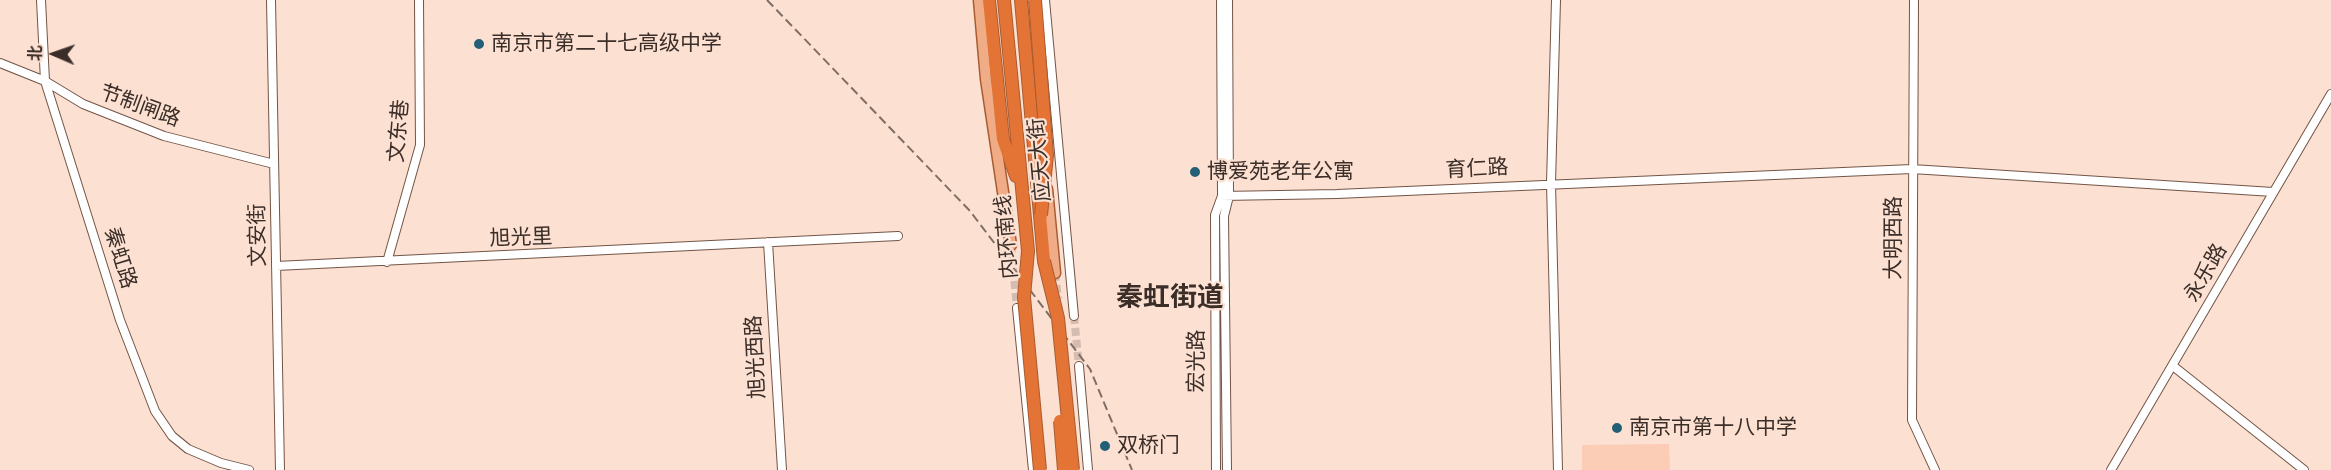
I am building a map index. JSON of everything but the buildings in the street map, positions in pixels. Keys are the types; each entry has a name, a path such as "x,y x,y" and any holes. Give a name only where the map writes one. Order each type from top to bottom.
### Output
{"highway":[{"path":"989,0 1003,139 1023,194"},
{"name":"内环南线","path":"1004,0 1048,470"},
{"name":"内环南线","path":"1021,0 1064,470"},
{"path":"1035,0 1047,155 1041,216"},
{"path":"1028,251 1024,297 1040,470"},
{"path":"1044,261 1059,318 1075,470"}],"main road":[{"name":"应天大街","path":"979,0 987,91 1011,245"},
{"name":"应天大街","path":"1030,0 1055,273"}],"street":[{"name":"秦虹路","path":"41,0 45,81 120,320 155,411 172,436 188,449 221,463 249,470"},
{"name":"文安街","path":"271,0 280,470"},
{"name":"文东巷","path":"387,262 420,145 419,0"},
{"name":"应天大街","path":"1045,0 1074,316"},
{"name":"宏光路","path":"1216,470 1215,215 1226,196 1221,0"},
{"name":"宏光路","path":"1227,470 1224,216 1228,0"},
{"path":"1556,0 1551,183 1558,470"},
{"name":"大明西路","path":"1914,0 1912,420 1935,470"},
{"name":"节制闸路","path":"0,63 45,81 83,104 164,136 274,164"},
{"name":"永乐路","path":"2111,470 2331,94"},
{"name":"育仁路","path":"1226,196 1337,194 1912,169 2273,192"},
{"name":"旭光里","path":"276,266 898,236"},
{"name":"旭光西路","path":"768,242 779,458 782,470"},
{"path":"1017,308 1033,470"},
{"path":"1079,366 1088,470"},
{"path":"2173,366 2304,470"},
{"path":"1068,376 1075,470"}],"shaded area":[{"path":"1669,444 1670,470 1582,470 1582,445"}],"tunnel":[{"path":"1011,245 1017,308"},
{"path":"1055,273 1058,299"},
{"path":"1074,316 1079,366"}],"railway":[{"path":"767,0 970,211 1090,369 1132,470"}],"place":[{"name":"南京市第二十七高级中学","path":"479,44"},
{"name":"博爱苑老年公寓","path":"1195,172"},
{"name":"南京市第十八中学","path":"1617,428"},
{"name":"双桥门","path":"1105,446"}],"district":[{"name":"秦虹街道","path":"1170,298"}]}
